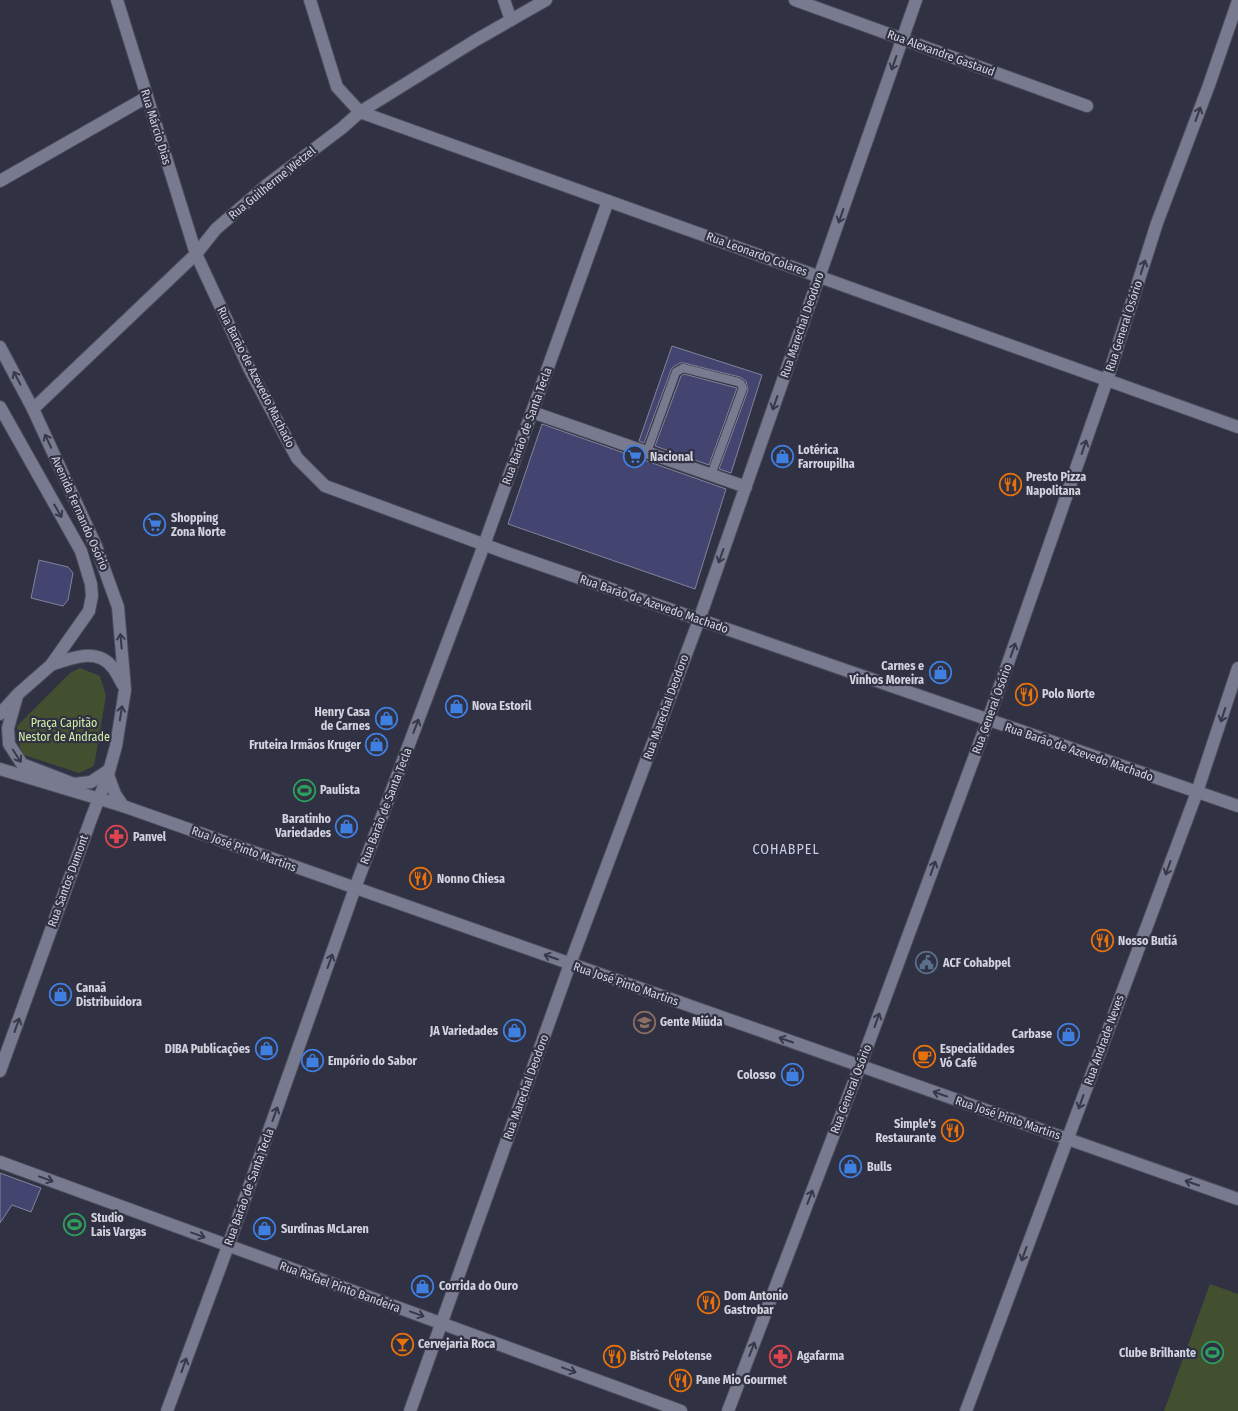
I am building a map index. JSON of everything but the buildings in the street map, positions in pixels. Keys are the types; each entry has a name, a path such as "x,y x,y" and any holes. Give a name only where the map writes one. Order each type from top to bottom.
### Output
{"street":[{"name":"Rua Márcio Dias","path":"118,0 196,254"},
{"path":"310,0 337,87 360,112"},
{"path":"504,0 511,20"},
{"name":"Rua Guilherme Wetzel","path":"33,410 196,254 216,229 268,184 342,128 360,112 476,40 546,0"},
{"name":"Rua Alexandre Gastaud","path":"795,0 1087,106"},
{"name":"Rua Marechal Deodoro","path":"410,1411 570,964 699,620 916,0"},
{"name":"Rua General Osório","path":"728,1411 860,1066 988,720 1107,380 1157,223 1209,85 1238,1"},
{"path":"0,181 147,97"},
{"name":"Rua Leonardo Colares","path":"360,112 1238,428"},
{"name":"Rua Barão de Santa Tecla","path":"167,1411 228,1246 355,888 484,545 608,201"},
{"name":"Rua Barão de Azevedo Machado","path":"196,254 250,370 297,458 325,486 484,545 1238,806"},
{"name":"Avenida Fernando Osório","path":"0,347 33,410 96,546 118,606 125,690"},
{"name":"Avenida Fernando Osório","path":"0,407 81,551 91,584 92,596 89,611 50,665 18,694 0,714"},
{"path":"532,412 746,487"},
{"path":"50,665 77,656 99,656 112,666 125,690"},
{"name":"Rua Andrade Neves","path":"966,1411 1197,792 1238,668"},
{"name":"Rua Santos Dumont","path":"0,1070 109,772 116,746 125,690"},
{"path":"18,694 8,728 9,744 22,764 74,784 91,782 109,772 115,794 123,806"},
{"name":"Rua José Pinto Martins","path":"0,769 123,806 1238,1199"},
{"name":"Rua Rafael Pinto Bandeira","path":"0,1162 681,1411"}],"lane":[{"path":"647,452 676,372 680,368 738,382 743,388 711,475"}],"green space":[{"name":"Praça Capitão Nestor de Andrade","path":"80,668 100,676 106,696 94,766 79,773 21,754 17,726 70,673"},
{"name":"Clube Brilhante","path":"1210,1284 1238,1294 1238,1411 1164,1411"}],"place":[{"name":"Nacional","path":"634,457"},
{"name":"Lotérica Farroupilha","path":"782,457"},
{"name":"Presto Pizza Napolitana","path":"1010,484"},
{"name":"Shopping Zona Norte","path":"155,525"},
{"name":"Carnes e Vinhos Moreira","path":"940,673"},
{"name":"Polo Norte","path":"1026,694"},
{"name":"Nova Estoril","path":"456,706"},
{"name":"Henry Casa de Carnes","path":"386,719"},
{"name":"Fruteira Irmãos Kruger","path":"377,745"},
{"name":"Paulista","path":"304,790"},
{"name":"Baratinho Variedades","path":"347,826"},
{"name":"Panvel","path":"117,837"},
{"name":"Nonno Chiesa","path":"421,879"},
{"name":"Nosso Butiá","path":"1102,941"},
{"name":"ACF Cohabpel","path":"927,963"},
{"name":"Canaã Distribuidora","path":"60,995"},
{"name":"Gente Miúda","path":"644,1022"},
{"name":"JA Variedades","path":"514,1031"},
{"name":"Carbase","path":"1068,1034"},
{"name":"DIBA Publicações","path":"266,1049"},
{"name":"Especialidades Vó Café","path":"924,1056"},
{"name":"Empório do Sabor","path":"312,1061"},
{"name":"Colosso","path":"792,1075"},
{"name":"Simple's Restaurante","path":"952,1131"},
{"name":"Bulls","path":"851,1167"},
{"name":"Studio Lais Vargas","path":"75,1225"},
{"name":"Surdinas McLaren","path":"265,1229"},
{"name":"Corrida do Ouro","path":"423,1286"},
{"name":"Dom Antonio Gastrobar","path":"708,1303"},
{"name":"Cervejaria Roca","path":"402,1344"},
{"name":"Clube Brilhante","path":"1212,1353"},
{"name":"Bistrô Pelotense","path":"614,1356"},
{"name":"Agafarma","path":"781,1356"},
{"name":"Pane Mio Gourmet","path":"680,1380"}],"district":[{"name":"COHABPEL","path":"786,849"}]}
